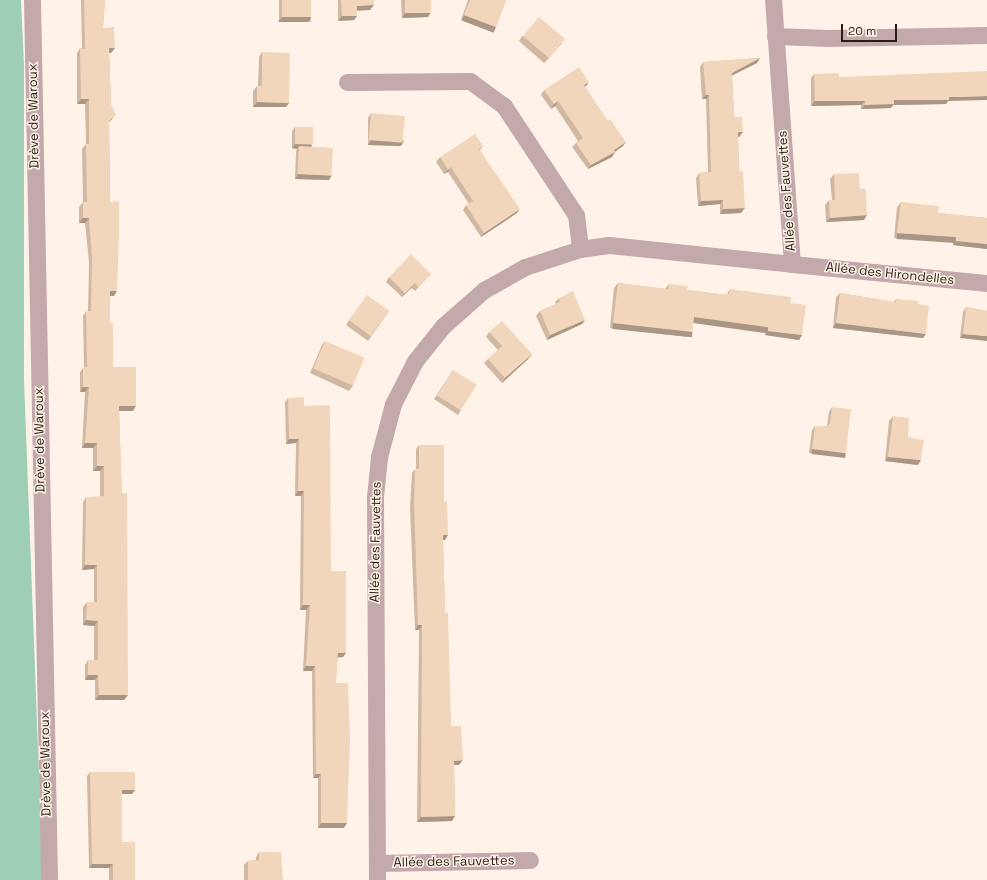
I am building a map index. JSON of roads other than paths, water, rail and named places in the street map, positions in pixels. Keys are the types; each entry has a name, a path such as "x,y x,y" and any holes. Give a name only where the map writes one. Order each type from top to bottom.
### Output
{"street":[{"name":"Drève de Waroux","path":"32,0 48,880"},
{"name":"Allée des Fauvettes","path":"377,880 375,497 379,457 393,404 415,360 443,326 484,290 525,268 580,249 609,245 792,264 773,0"},
{"path":"775,36 829,38 987,35"},
{"path":"347,82 470,81 504,106 576,215 580,249"},
{"name":"Allée des Hirondelles","path":"792,264 987,283"},
{"name":"Allée des Fauvettes","path":"378,863 530,860"}]}
